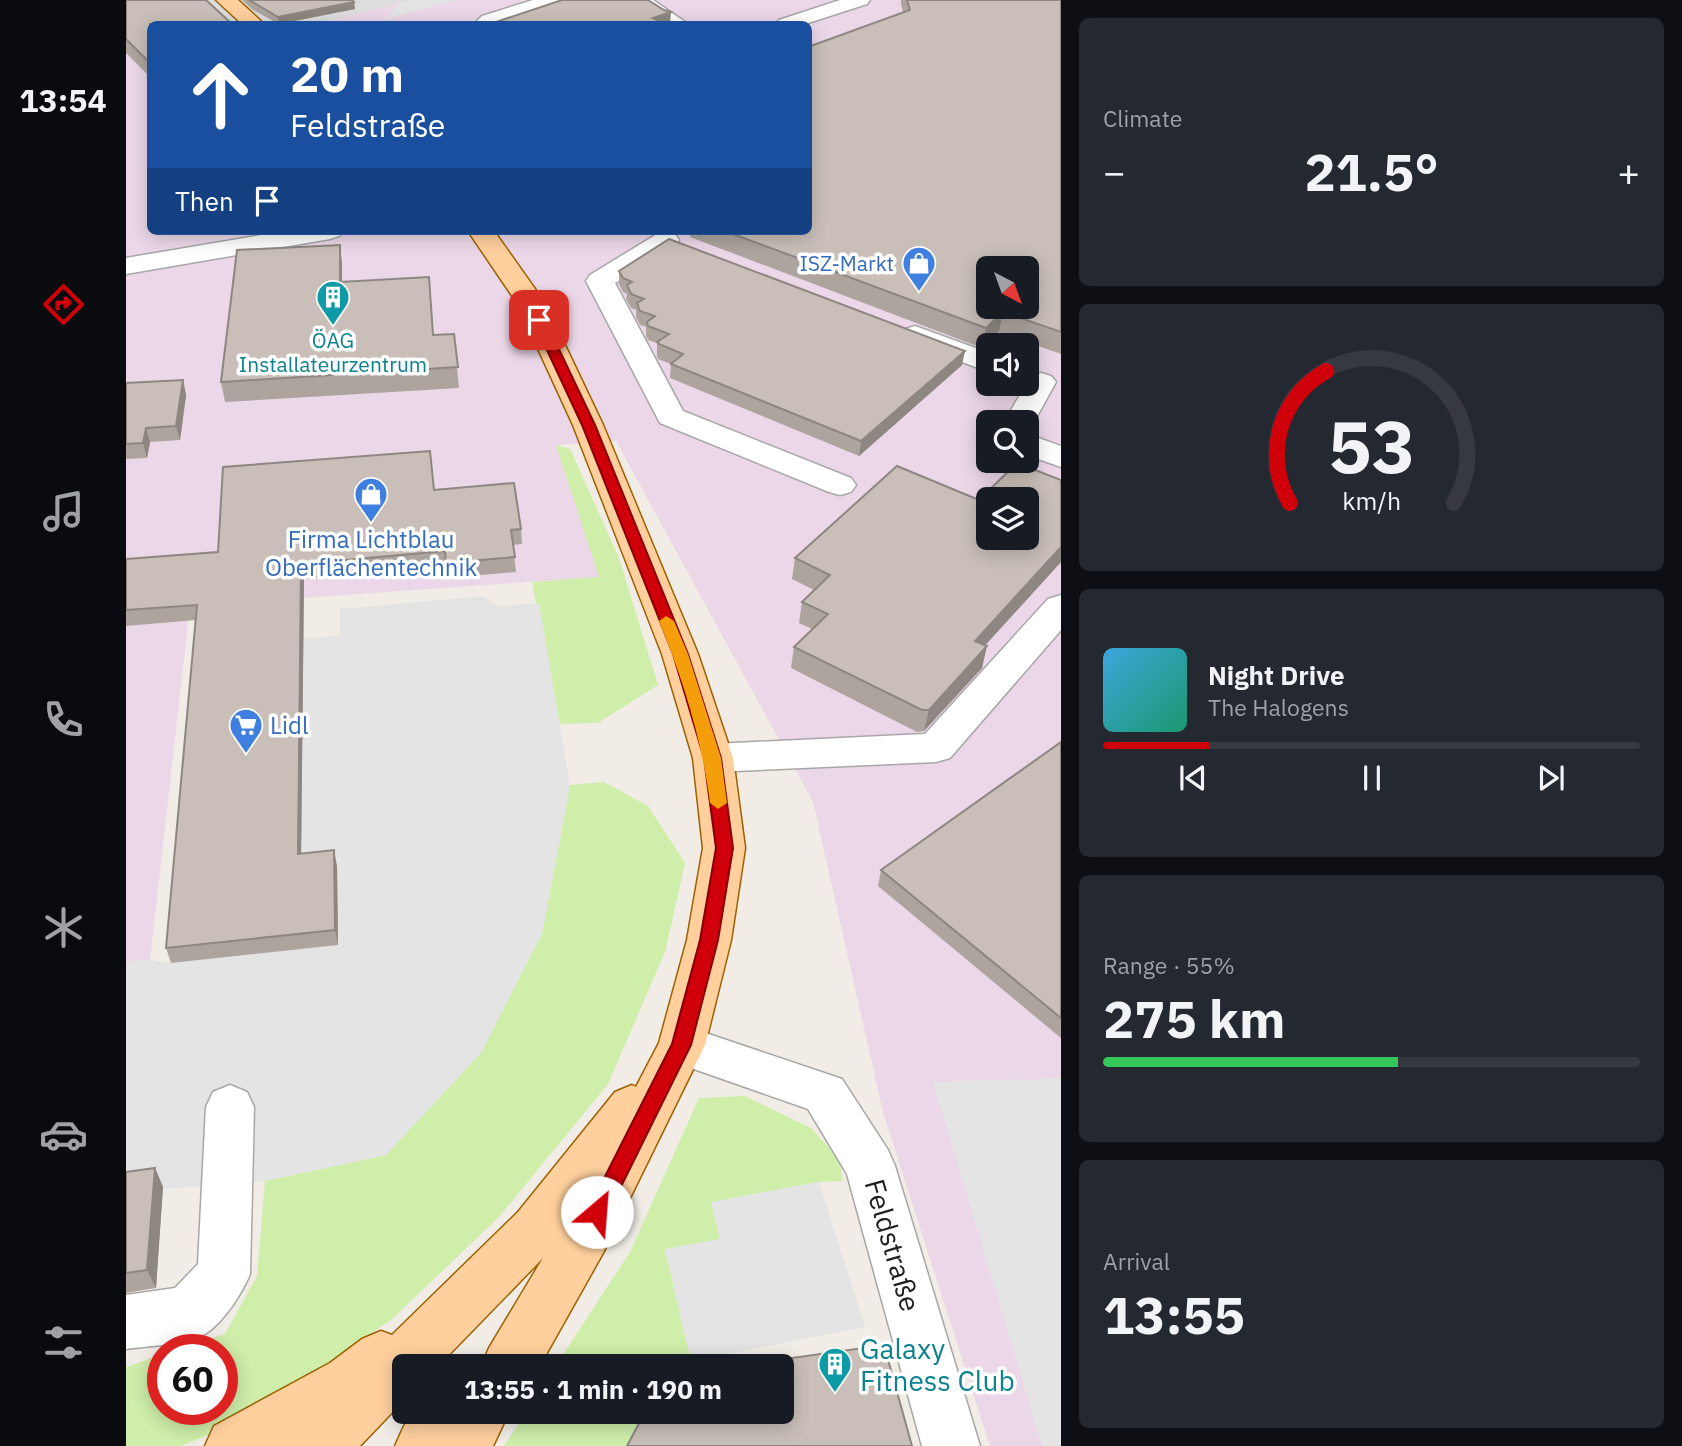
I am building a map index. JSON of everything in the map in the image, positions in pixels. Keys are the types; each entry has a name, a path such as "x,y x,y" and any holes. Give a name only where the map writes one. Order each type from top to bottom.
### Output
{"main road":[{"path":"226,0 250,21"},
{"path":"484,235 531,303 588,425 680,654 713,758 724,848 709,940 681,1045 560,1232 492,1354"},
{"path":"513,1354 560,1232"},
{"path":"234,1446 350,1383 560,1232"},
{"path":"320,1446 560,1232"},
{"path":"424,1446 441,1424"},
{"path":"461,1446 474,1424"}],"street":[{"path":"488,21 554,0"},
{"path":"639,0 673,21"},
{"path":"795,21 860,0"},
{"path":"126,266 307,235"},
{"path":"667,240 600,281 671,416 840,485"},
{"path":"886,324 976,358"},
{"path":"1027,410 1043,384"},
{"path":"1039,448 1061,458"},
{"path":"713,758 936,748 1061,607"},
{"name":"Feldstraße","path":"681,1045 825,1094 870,1166 951,1446"},
{"path":"126,1322 189,1313 224,1274 230,1107"}],"shaded area":[{"path":"126,0 147,21 147,235 812,235 812,21 329,21 411,0 1061,0 1061,1446 990,1446 883,1112 813,802 616,441 556,445 599,577 190,606 150,960 126,962"},
{"path":"198,0 411,0 329,21 226,21"},
{"path":"411,0 455,0 384,20 401,3"},
{"path":"483,596 497,606 539,603 570,785 542,934 481,1053 386,1155 265,1181 126,1192 126,962 150,960 171,963 301,869 303,638 340,636 340,609"},
{"path":"1061,1078 1061,1446 1042,1446 933,1082"},
{"path":"819,1182 865,1327 727,1354 689,1354 665,1249 720,1239 711,1202"}],"green space":[{"path":"556,445 570,449 619,558 658,685 598,723 560,724 532,582 599,577"},
{"path":"604,782 648,806 685,863 665,952 608,1084 499,1217 391,1320 238,1422 238,1334 225,1334 257,1276 265,1181 386,1155 542,934 570,785"},
{"path":"745,1096 811,1128 839,1159 843,1181 819,1182 712,1202 720,1239 665,1250 689,1354 563,1354 630,1252 699,1098"},
{"path":"147,1360 147,1425 232,1425 181,1446 126,1446 126,1367"},
{"path":"518,1424 647,1424 635,1446 504,1446"}],"building":[{"path":"126,0 206,0 229,21 147,21 147,60 126,39"},
{"path":"249,0 352,0 354,2 278,17"},
{"path":"562,0 648,0 671,12 653,18 660,21 499,21"},
{"path":"907,0 1061,0 1061,332 1023,319 1040,318 1040,256 976,256 976,319 996,319 986,328 736,235 812,235 812,46 910,10"},
{"path":"669,239 965,351 861,441 671,364 683,354 657,342 669,334 648,326 647,322 655,316 640,311 637,303 644,299 631,294 627,285 632,282 623,278 619,271"},
{"name":"ÖAG Installateurzentrum","path":"340,245 340,282 429,277 433,335 454,334 458,367 221,382 237,250"},
{"path":"183,380 176,426 146,428 143,443 126,444 126,383"},
{"path":"430,451 434,490 514,483 521,529 511,530 515,557 446,563 445,551 301,564 298,854 334,850 335,930 166,948 197,605 126,610 126,559 218,552 223,467"},
{"path":"897,466 976,499 976,550 1039,550 1039,487 992,487 1007,473 1039,472 1061,480 1061,547 975,641 987,646 929,710 922,710 794,647 828,614 802,602 830,575 795,558"},
{"path":"1061,742 1061,1018 881,870"},
{"path":"155,1168 147,1270 126,1273 126,1172"},
{"name":"Galaxy Fitness Club","path":"884,1345 912,1446 627,1446 639,1424 794,1424 794,1358"}],"slow traffic":[{"path":"666,621 680,654 713,758 718,803"}],"place":[{"name":"ISZ-Markt","path":"919,293"},
{"name":"ÖAG Installateurzentrum","path":"333,327"},
{"name":"Firma Lichtblau Oberflächentechnik","path":"371,524"},
{"name":"Lidl","path":"246,755"},
{"name":"Galaxy Fitness Club","path":"835,1394"}],"route":[{"path":"539,320 588,425 680,654 713,758 724,848 709,940 681,1045 597,1212"}]}
